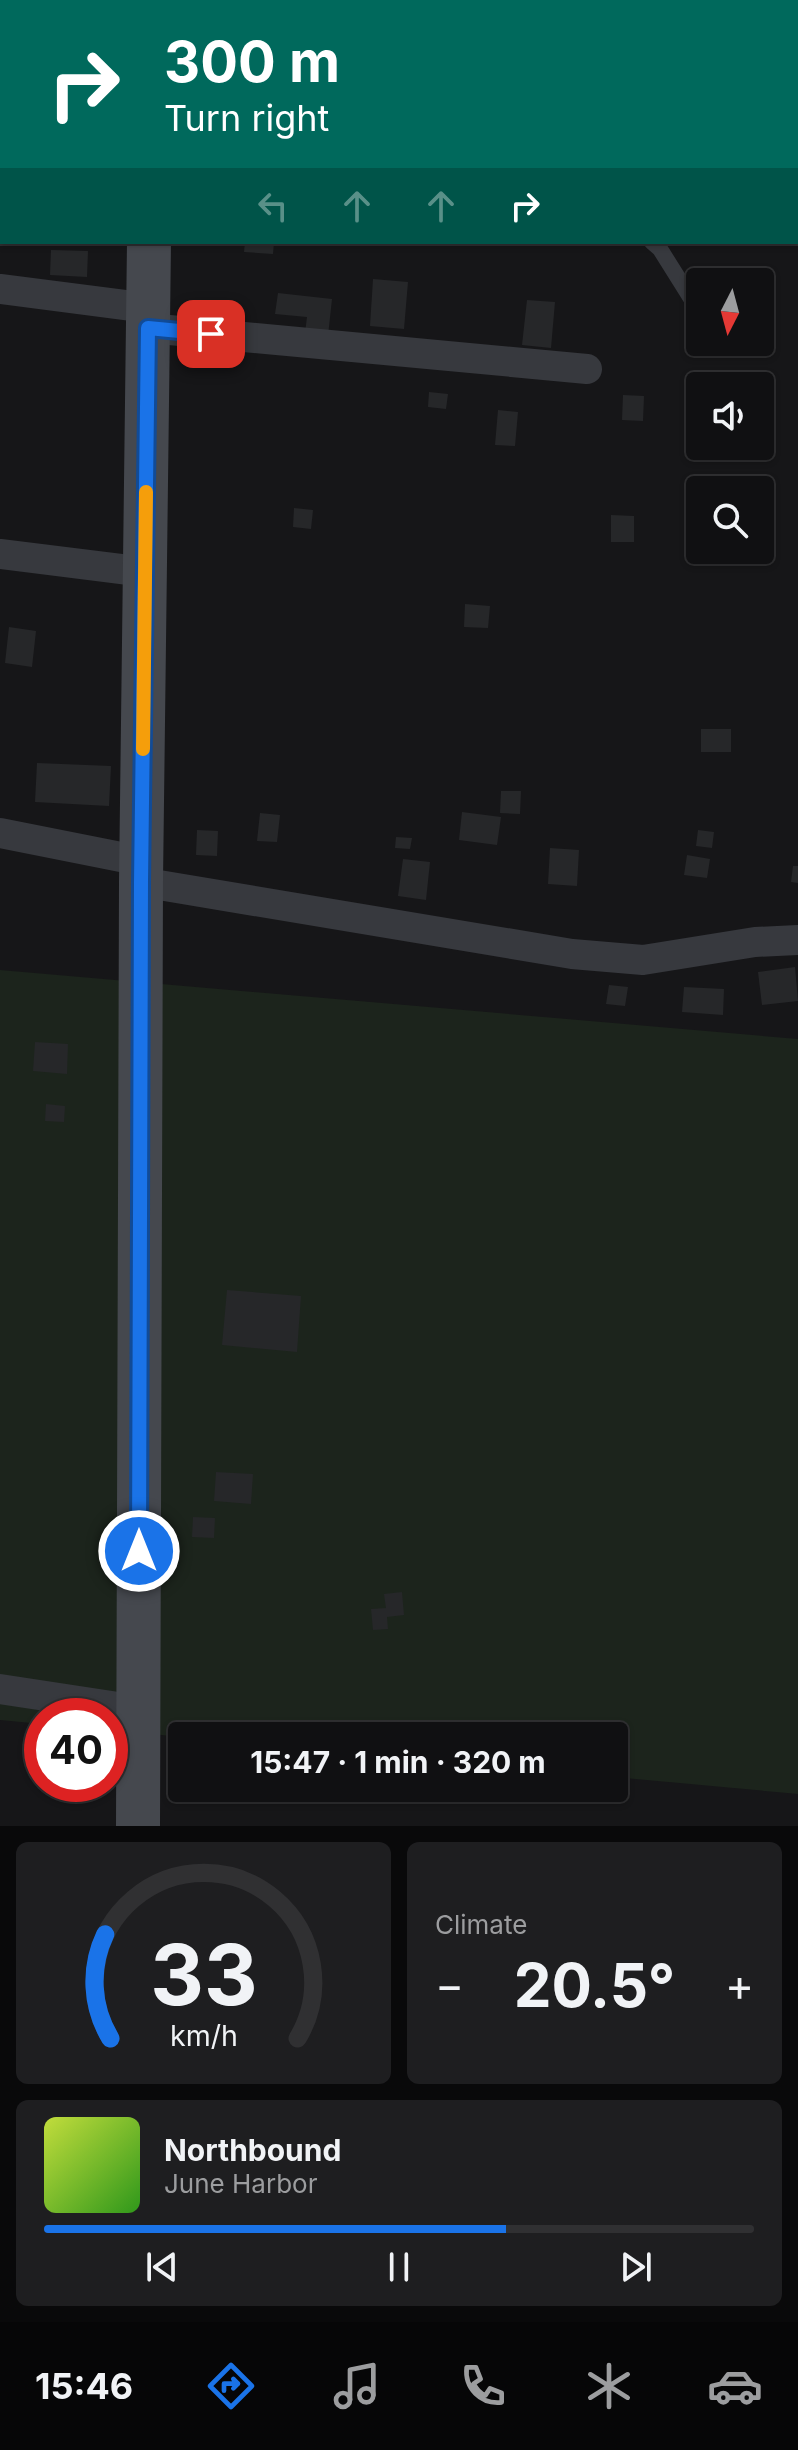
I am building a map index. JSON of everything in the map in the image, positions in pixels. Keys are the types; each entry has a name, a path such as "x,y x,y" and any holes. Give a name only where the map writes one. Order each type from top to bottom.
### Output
{"street":[{"path":"138,1826 141,871 149,244"},
{"path":"0,289 148,318 587,369"},
{"path":"0,554 145,572"},
{"path":"0,833 141,871 572,954 643,960 755,942 798,940"},
{"path":"0,1689 138,1710"}],"lane":[{"path":"654,244 686,290"}],"shaded area":[{"path":"0,970 798,1039 798,1794 628,1778 628,1722 168,1722 168,1736 128,1732 128,1698 24,1698 24,1722 0,1720"}],"building":[{"path":"245,244 274,244 273,254 244,252"},
{"path":"51,250 88,251 87,277 50,275"},
{"path":"373,279 408,282 404,329 370,326"},
{"path":"278,293 332,299 328,336 305,333 307,317 275,314"},
{"path":"527,300 555,302 551,348 522,345"},
{"path":"429,392 448,394 446,409 428,407"},
{"path":"623,395 644,396 643,421 622,420"},
{"path":"498,410 518,412 515,446 495,445"},
{"path":"294,508 313,510 311,529 293,527"},
{"path":"611,515 634,516 634,542 611,542"},
{"path":"465,604 490,606 488,628 464,627"},
{"path":"9,627 36,631 32,667 5,663"},
{"path":"701,729 731,729 731,752 701,752"},
{"path":"37,763 111,766 109,806 35,802"},
{"path":"501,791 521,791 520,814 500,813"},
{"path":"462,812 501,817 497,845 459,840"},
{"path":"260,813 280,815 277,842 257,841"},
{"path":"197,830 218,831 217,856 196,855"},
{"path":"698,830 714,832 712,848 696,846"},
{"path":"396,837 412,838 410,849 395,848"},
{"path":"550,848 579,850 577,886 548,884"},
{"path":"687,855 710,859 707,878 684,875"},
{"path":"403,859 430,862 426,900 398,896"},
{"path":"793,866 798,866 798,883 791,882"},
{"path":"795,967 798,1001 762,1005 758,972"},
{"path":"609,985 628,987 625,1006 606,1004"},
{"path":"684,987 724,989 723,1015 682,1012"},
{"path":"35,1042 68,1044 67,1074 33,1071"},
{"path":"46,1104 65,1106 64,1122 45,1121"},
{"path":"227,1290 301,1296 297,1352 222,1345"},
{"path":"216,1472 253,1474 251,1504 214,1501"},
{"path":"193,1517 215,1518 214,1538 192,1537"},
{"path":"402,1592 404,1615 387,1617 388,1629 373,1630 371,1609 386,1608 384,1594"}],"slow traffic":[{"path":"143,749 146,492"}],"route":[{"path":"139,1551 141,882 148,328 211,334"}]}
